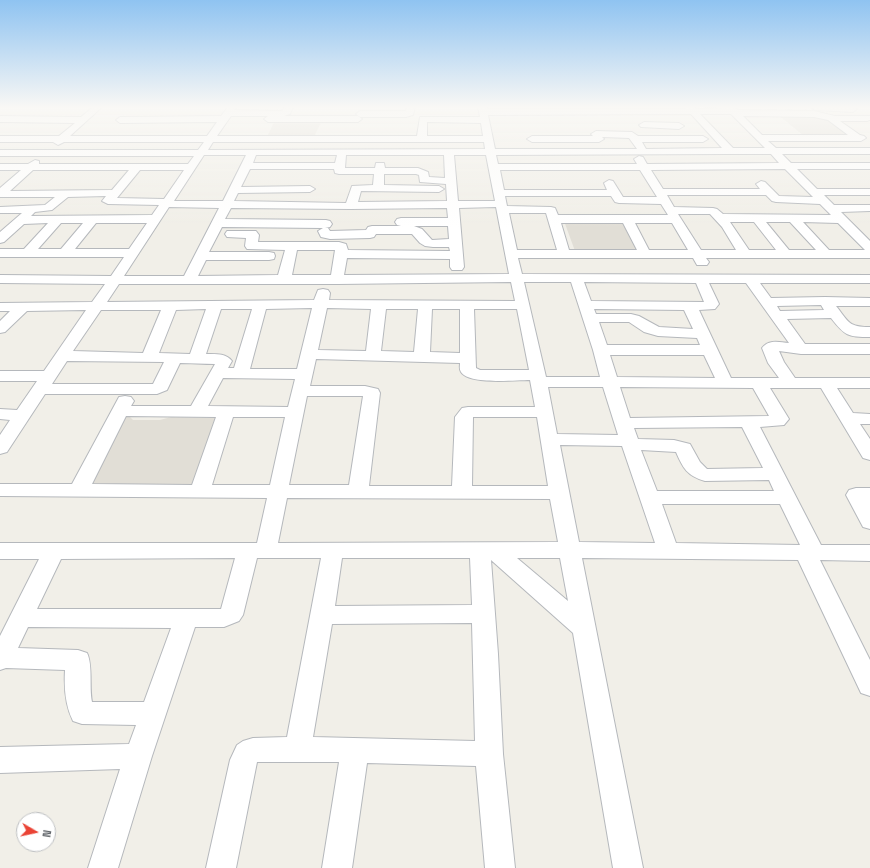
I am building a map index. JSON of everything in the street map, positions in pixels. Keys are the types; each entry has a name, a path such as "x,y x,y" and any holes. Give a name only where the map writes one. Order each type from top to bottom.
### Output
{"street":[{"path":"0,194 52,148"},
{"path":"0,448 205,148"},
{"path":"347,148 338,170 425,165"},
{"path":"482,148 491,153 537,167 870,166"},
{"path":"490,148 538,378 628,868"},
{"path":"535,148 536,152"},
{"path":"603,148 606,152"},
{"path":"588,311 711,305 706,279 696,254 644,167 639,148"},
{"path":"727,148 731,152"},
{"path":"770,148 870,248"},
{"path":"0,153 870,151"},
{"path":"189,280 253,152"},
{"path":"378,188 380,152"},
{"path":"449,152 444,165 451,185 458,279"},
{"path":"306,205 317,166"},
{"path":"245,169 339,166"},
{"path":"569,166 578,185"},
{"path":"600,166 617,200 711,210 735,209 743,218"},
{"path":"682,166 703,192"},
{"path":"716,166 736,192"},
{"path":"747,166 773,198 780,200"},
{"path":"825,166 855,192"},
{"path":"858,166 870,176"},
{"path":"0,167 191,167"},
{"path":"44,193 71,167"},
{"path":"0,210 31,210 51,207 90,180 102,167"},
{"path":"137,167 108,201 331,206 453,205 501,202 578,185 614,193"},
{"path":"537,167 545,192"},
{"path":"380,168 418,172 424,174 424,180 451,185"},
{"path":"245,169 267,173 290,186"},
{"path":"351,206 356,188 451,185"},
{"path":"234,190 311,186"},
{"path":"553,219 627,219 703,192 768,192"},
{"path":"720,192 730,204"},
{"path":"814,192 870,192"},
{"path":"76,220 100,193"},
{"path":"0,194 114,193"},
{"path":"777,219 764,202 768,200 780,200 870,208"},
{"path":"501,202 551,210 564,254"},
{"path":"366,254 378,205"},
{"path":"331,206 324,232 325,234 330,235 372,229 454,222"},
{"path":"0,239 31,210"},
{"path":"711,210 727,225 745,254"},
{"path":"721,218 841,219"},
{"path":"758,218 785,254"},
{"path":"21,220 155,219"},
{"path":"627,219 645,254"},
{"path":"794,219 826,254"},
{"path":"27,253 58,220"},
{"path":"64,254 92,220"},
{"path":"215,228 326,224"},
{"path":"215,228 252,234 252,246 291,251"},
{"path":"372,229 414,230 418,232 427,242 456,249"},
{"path":"20,618 186,619 224,618 230,615 257,551 279,492 295,412 321,304 341,254 342,247 201,256"},
{"path":"341,254 420,255 456,249"},
{"path":"284,280 291,251"},
{"path":"0,253 132,253"},
{"path":"511,254 870,254"},
{"path":"420,255 420,279"},
{"path":"576,278 601,350 610,383 668,551"},
{"path":"0,279 870,279"},
{"path":"847,279 869,304"},
{"path":"750,280 801,349"},
{"path":"767,302 825,301 869,304"},
{"path":"825,301 851,332 870,332"},
{"path":"0,307 321,304 523,305"},
{"path":"373,356 379,304"},
{"path":"196,359 215,305"},
{"path":"241,373 260,305"},
{"path":"422,357 425,305"},
{"path":"467,305 468,370 477,375 610,383 870,383"},
{"path":"688,305 725,382"},
{"path":"148,357 170,306"},
{"path":"0,329 23,307"},
{"path":"588,311 637,319 651,330 661,332 702,333"},
{"path":"776,315 835,314"},
{"path":"790,382 776,363 770,348 777,346 801,349 870,348"},
{"path":"601,350 710,350"},
{"path":"310,354 469,358"},
{"path":"63,356 148,357 224,361 196,412"},
{"path":"0,376 131,390 159,388 174,358"},
{"path":"218,373 241,373 365,391 372,394 358,492"},
{"path":"624,423 774,422 780,419 758,382"},
{"path":"826,383 870,454"},
{"path":"79,490 131,390"},
{"path":"120,411 295,412"},
{"path":"200,490 226,412"},
{"path":"462,492 464,417 468,412 544,412"},
{"path":"0,414 23,415"},
{"path":"849,418 870,419"},
{"path":"749,422 788,497 810,552 868,677"},
{"path":"549,439 630,442 674,446 683,448 693,468 699,473 705,475 776,474"},
{"path":"0,490 558,493"},
{"path":"870,494 856,495 870,522"},
{"path":"649,498 788,497"},
{"path":"54,550 1,659 78,660 78,699 82,713 153,714"},
{"path":"298,749 332,550"},
{"path":"0,551 569,550 870,553"},
{"path":"488,551 484,614 489,754 500,868"},
{"path":"488,551 583,628"},
{"path":"321,615 484,614"},
{"path":"103,868 138,756 186,619"},
{"path":"221,868 244,760 247,754 253,750 298,749 489,754"},
{"path":"338,868 355,750"},
{"path":"0,760 138,756"}],"shaded area":[{"path":"626,219 641,250 575,251 564,221"},
{"path":"129,416 133,420 160,420 171,417 217,418 190,489 82,489 120,417"}]}
